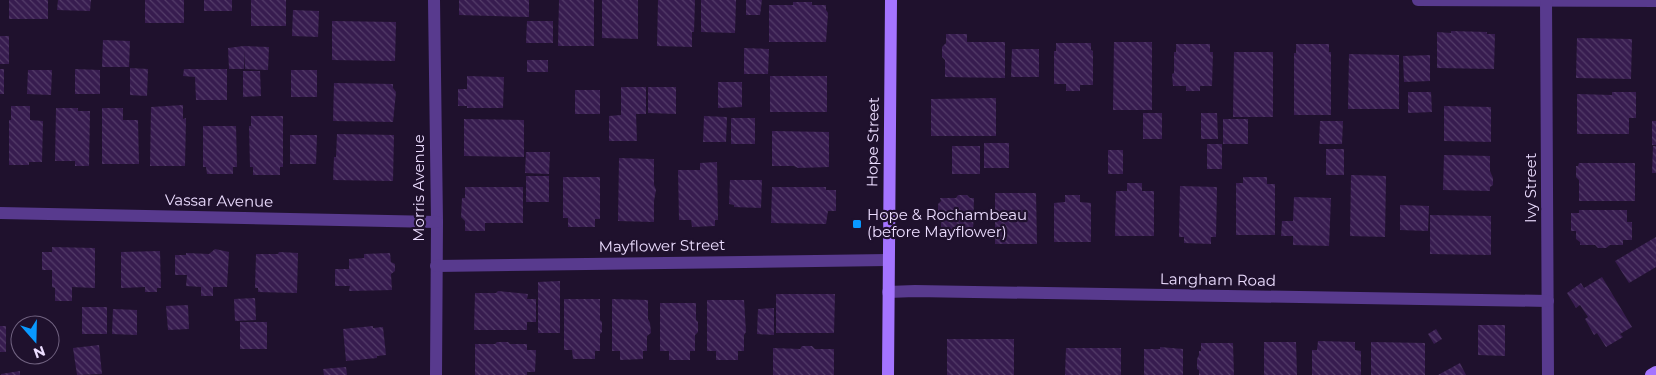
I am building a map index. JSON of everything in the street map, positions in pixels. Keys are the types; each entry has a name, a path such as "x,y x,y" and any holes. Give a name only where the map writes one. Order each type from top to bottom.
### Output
{"main road":[{"name":"Hope Street","path":"888,375 892,0"},
{"path":"1651,375 1656,372"}],"street":[{"name":"Morris Avenue","path":"434,0 436,375"},
{"path":"1418,0 1656,2"},
{"name":"Ivy Street","path":"1546,1 1548,375"},
{"name":"Vassar Avenue","path":"0,213 436,222"},
{"name":"Mayflower Street","path":"436,266 888,260"},
{"name":"Langham Road","path":"888,292 1548,301"}],"building":[{"path":"9,0 48,0 48,19 9,19"},
{"path":"58,0 91,0 90,11 57,10"},
{"path":"145,0 184,0 184,23 145,23"},
{"path":"204,0 232,0 232,11 204,11"},
{"path":"251,0 286,0 286,26 251,26"},
{"path":"459,0 529,0 529,17 459,15"},
{"path":"559,0 594,0 594,46 558,46"},
{"path":"602,0 638,0 638,39 602,38"},
{"path":"658,0 695,0 692,47 657,46"},
{"path":"701,0 736,0 735,33 701,32"},
{"path":"746,0 762,0 760,15 746,15"},
{"path":"793,2 812,2 812,5 826,5 828,13 826,42 769,42 769,5 793,5"},
{"path":"293,10 319,11 318,37 292,36"},
{"path":"332,21 396,22 395,61 332,60"},
{"path":"527,21 553,21 553,43 526,43"},
{"path":"1451,31 1495,34 1494,69 1437,68 1437,32 1451,33"},
{"path":"946,34 967,34 967,42 1005,42 1005,78 945,77 945,60 942,57 942,47 946,43"},
{"path":"0,36 9,36 9,64 0,64"},
{"path":"1577,38 1632,39 1631,79 1576,78"},
{"path":"103,40 130,41 129,67 102,67"},
{"path":"1114,42 1152,42 1152,110 1113,110"},
{"path":"1056,43 1091,43 1091,50 1093,51 1093,85 1080,85 1080,91 1066,91 1066,84 1054,84 1054,51 1056,51"},
{"path":"1176,44 1210,44 1210,52 1213,52 1212,86 1200,86 1200,91 1186,91 1186,86 1173,86 1172,74 1174,73"},
{"path":"1296,44 1329,44 1329,52 1331,52 1331,115 1294,115 1294,53 1296,53"},
{"path":"244,46 269,47 268,70 245,69 244,50 244,69 229,69 228,48"},
{"path":"744,48 769,49 768,74 744,74"},
{"path":"1012,49 1039,49 1039,77 1011,77"},
{"path":"1234,52 1273,52 1273,117 1233,117"},
{"path":"1349,54 1399,55 1399,109 1348,109"},
{"path":"1430,55 1430,81 1404,82 1403,56"},
{"path":"527,60 548,60 548,72 527,72"},
{"path":"130,68 148,69 147,96 130,95"},
{"path":"0,69 4,69 4,94 0,94"},
{"path":"75,69 100,70 100,94 75,94"},
{"path":"184,69 227,69 227,100 196,100 195,77 183,76"},
{"path":"28,70 52,70 51,95 27,94"},
{"path":"291,70 317,70 317,97 291,97"},
{"path":"243,71 260,71 261,96 243,97"},
{"path":"467,76 504,77 503,108 467,108 467,106 458,106 458,89 467,89"},
{"path":"770,76 827,76 827,112 770,112"},
{"path":"718,82 742,82 742,107 718,108"},
{"path":"334,83 393,84 396,92 393,122 333,121"},
{"path":"621,87 646,87 646,114 636,114 637,141 609,141 609,116 621,115"},
{"path":"648,87 676,87 676,114 648,113"},
{"path":"575,90 600,90 600,114 575,114"},
{"path":"1408,92 1431,92 1432,112 1408,113"},
{"path":"1612,92 1636,92 1636,118 1629,118 1629,134 1577,134 1577,94 1612,95"},
{"path":"996,98 996,136 931,136 931,99"},
{"path":"183,105 183,119 186,118 185,166 150,166 151,107"},
{"path":"11,106 30,106 30,120 43,121 42,162 29,162 29,165 9,165 9,120 11,120"},
{"path":"1444,106 1491,107 1491,142 1444,141"},
{"path":"56,108 78,108 78,111 90,111 89,166 75,166 75,161 55,161"},
{"path":"102,108 123,108 123,120 138,120 139,164 102,164"},
{"path":"1143,113 1162,113 1162,139 1143,139"},
{"path":"1201,113 1217,113 1218,139 1201,139"},
{"path":"251,116 283,116 283,167 280,167 280,175 253,175 253,167 250,167 249,126 251,126"},
{"path":"704,116 727,117 726,142 703,142"},
{"path":"731,118 755,118 755,144 731,144"},
{"path":"464,119 524,120 524,157 464,156"},
{"path":"1223,119 1248,119 1248,144 1223,144"},
{"path":"1320,121 1343,121 1342,144 1319,144"},
{"path":"1652,121 1656,121 1656,145 1652,145"},
{"path":"203,126 236,126 237,167 233,167 233,174 207,174 206,167 203,167"},
{"path":"772,131 829,132 829,167 798,168 794,166 772,166"},
{"path":"337,134 394,135 393,181 333,180"},
{"path":"290,135 317,135 316,164 290,164"},
{"path":"984,143 1009,143 1009,168 984,168"},
{"path":"1207,144 1222,144 1222,169 1207,169"},
{"path":"952,146 980,146 980,174 952,174"},
{"path":"1653,146 1656,146 1656,173 1652,173"},
{"path":"1326,149 1344,149 1344,175 1326,175"},
{"path":"1108,150 1123,150 1123,174 1108,174"},
{"path":"526,152 550,152 549,174 525,173"},
{"path":"1444,155 1490,156 1490,171 1493,185 1490,187 1490,191 1443,190"},
{"path":"619,158 654,159 654,185 656,190 654,222 618,221"},
{"path":"717,162 718,220 715,220 715,226 692,227 691,220 679,220 678,170 700,170 700,163"},
{"path":"1579,163 1635,163 1635,201 1579,201 1579,180 1576,177 1576,166"},
{"path":"1351,175 1386,176 1385,237 1350,236"},
{"path":"526,176 549,176 549,202 526,202"},
{"path":"563,177 600,177 600,219 595,219 595,227 568,227 568,218 563,218"},
{"path":"1243,177 1267,177 1267,184 1275,184 1275,235 1236,235 1236,183 1243,183"},
{"path":"730,180 762,180 761,208 734,207 734,205 729,204"},
{"path":"1127,183 1142,183 1142,191 1154,191 1154,236 1115,236 1116,191 1127,191"},
{"path":"1180,186 1217,187 1216,237 1211,237 1211,244 1184,243 1184,237 1179,237"},
{"path":"465,187 523,187 523,223 485,223 485,231 465,231 465,221 461,217 462,198 465,198"},
{"path":"772,187 826,187 826,190 836,190 836,211 828,211 826,224 771,223"},
{"path":"995,193 1036,193 1037,244 995,244"},
{"path":"958,195 967,195 970,198 974,198 973,234 941,234 941,215 938,212 940,198 956,198"},
{"path":"1065,195 1080,195 1080,202 1091,203 1091,242 1054,242 1054,203 1065,202"},
{"path":"1294,197 1331,198 1329,246 1293,245 1293,236 1281,236 1282,221 1293,221"},
{"path":"1400,205 1429,206 1428,231 1400,230"},
{"path":"1579,210 1627,210 1627,222 1632,222 1632,240 1623,240 1623,245 1610,245 1606,248 1598,248 1595,245 1580,245 1580,242 1576,239 1576,231 1571,231 1571,213 1579,213"},
{"path":"1430,215 1491,216 1491,255 1430,254"},
{"path":"1656,237 1656,267 1629,283 1615,261"},
{"path":"52,247 95,248 95,288 72,287 72,301 55,301 55,288 52,287 52,270 42,270 42,252 52,252"},
{"path":"215,249 229,252 227,287 213,287 213,296 201,296 201,287 186,286 187,275 175,275 175,255 186,255 186,253 209,254"},
{"path":"160,251 161,288 157,288 157,292 145,292 145,287 121,288 121,252"},
{"path":"279,252 298,253 297,293 258,292 258,288 255,288 256,254 278,254"},
{"path":"390,253 391,262 395,264 395,271 391,274 392,290 349,291 350,286 335,286 335,269 349,269 349,259 364,258 364,254"},
{"path":"1602,277 1632,327 1620,334 1623,337 1606,347 1597,333 1594,335 1585,319 1588,317 1580,305 1576,308 1567,293 1581,283 1584,288"},
{"path":"560,281 560,333 538,333 538,282"},
{"path":"498,291 528,294 527,299 536,299 536,322 527,322 527,330 474,330 475,293 496,293"},
{"path":"776,294 835,294 834,333 776,333"},
{"path":"255,298 256,320 235,321 234,299"},
{"path":"564,299 600,299 602,332 600,334 600,351 595,351 595,359 573,359 572,350 564,350"},
{"path":"612,299 648,300 648,319 651,333 647,336 647,351 643,351 643,359 620,360 620,351 612,351"},
{"path":"707,300 744,300 746,332 744,335 744,351 738,351 738,360 716,360 716,351 707,351"},
{"path":"660,303 696,303 698,332 695,335 695,351 690,351 690,360 669,360 669,351 660,351"},
{"path":"188,305 189,329 168,330 166,306"},
{"path":"82,307 107,307 107,334 82,334"},
{"path":"774,308 774,335 757,334 758,309"},
{"path":"113,309 137,310 137,335 112,334"},
{"path":"240,322 267,322 267,349 240,349"},
{"path":"1478,325 1505,325 1505,356 1478,355"},
{"path":"0,326 6,326 6,352 0,352"},
{"path":"373,326 373,328 383,327 386,355 377,356 377,358 346,361 343,329"},
{"path":"1436,329 1442,339 1434,344 1428,334"},
{"path":"947,339 1014,339 1014,375 947,375"},
{"path":"1318,341 1355,342 1355,350 1361,351 1361,375 1312,375 1312,350 1317,350"},
{"path":"497,342 527,344 527,350 536,350 535,372 527,372 527,375 475,375 475,344 495,344"},
{"path":"1264,342 1296,342 1297,375 1264,375"},
{"path":"1371,342 1425,343 1425,375 1371,375"},
{"path":"1201,343 1233,343 1234,375 1199,375 1197,359 1199,351 1201,351"},
{"path":"99,345 102,374 77,375 73,348"},
{"path":"802,346 812,346 815,349 834,349 834,375 773,375 773,348 800,349"},
{"path":"1160,347 1183,349 1183,375 1144,375 1144,349 1160,349"},
{"path":"1066,348 1121,348 1121,375 1065,375"},
{"path":"1460,363 1466,375 1438,375"},
{"path":"346,367 347,375 324,375 323,369"},
{"path":"20,371 20,375 1,375 1,374"}],"place":[{"name":"Hope & Rochambeau (before Mayflower)","path":"857,224"}]}
